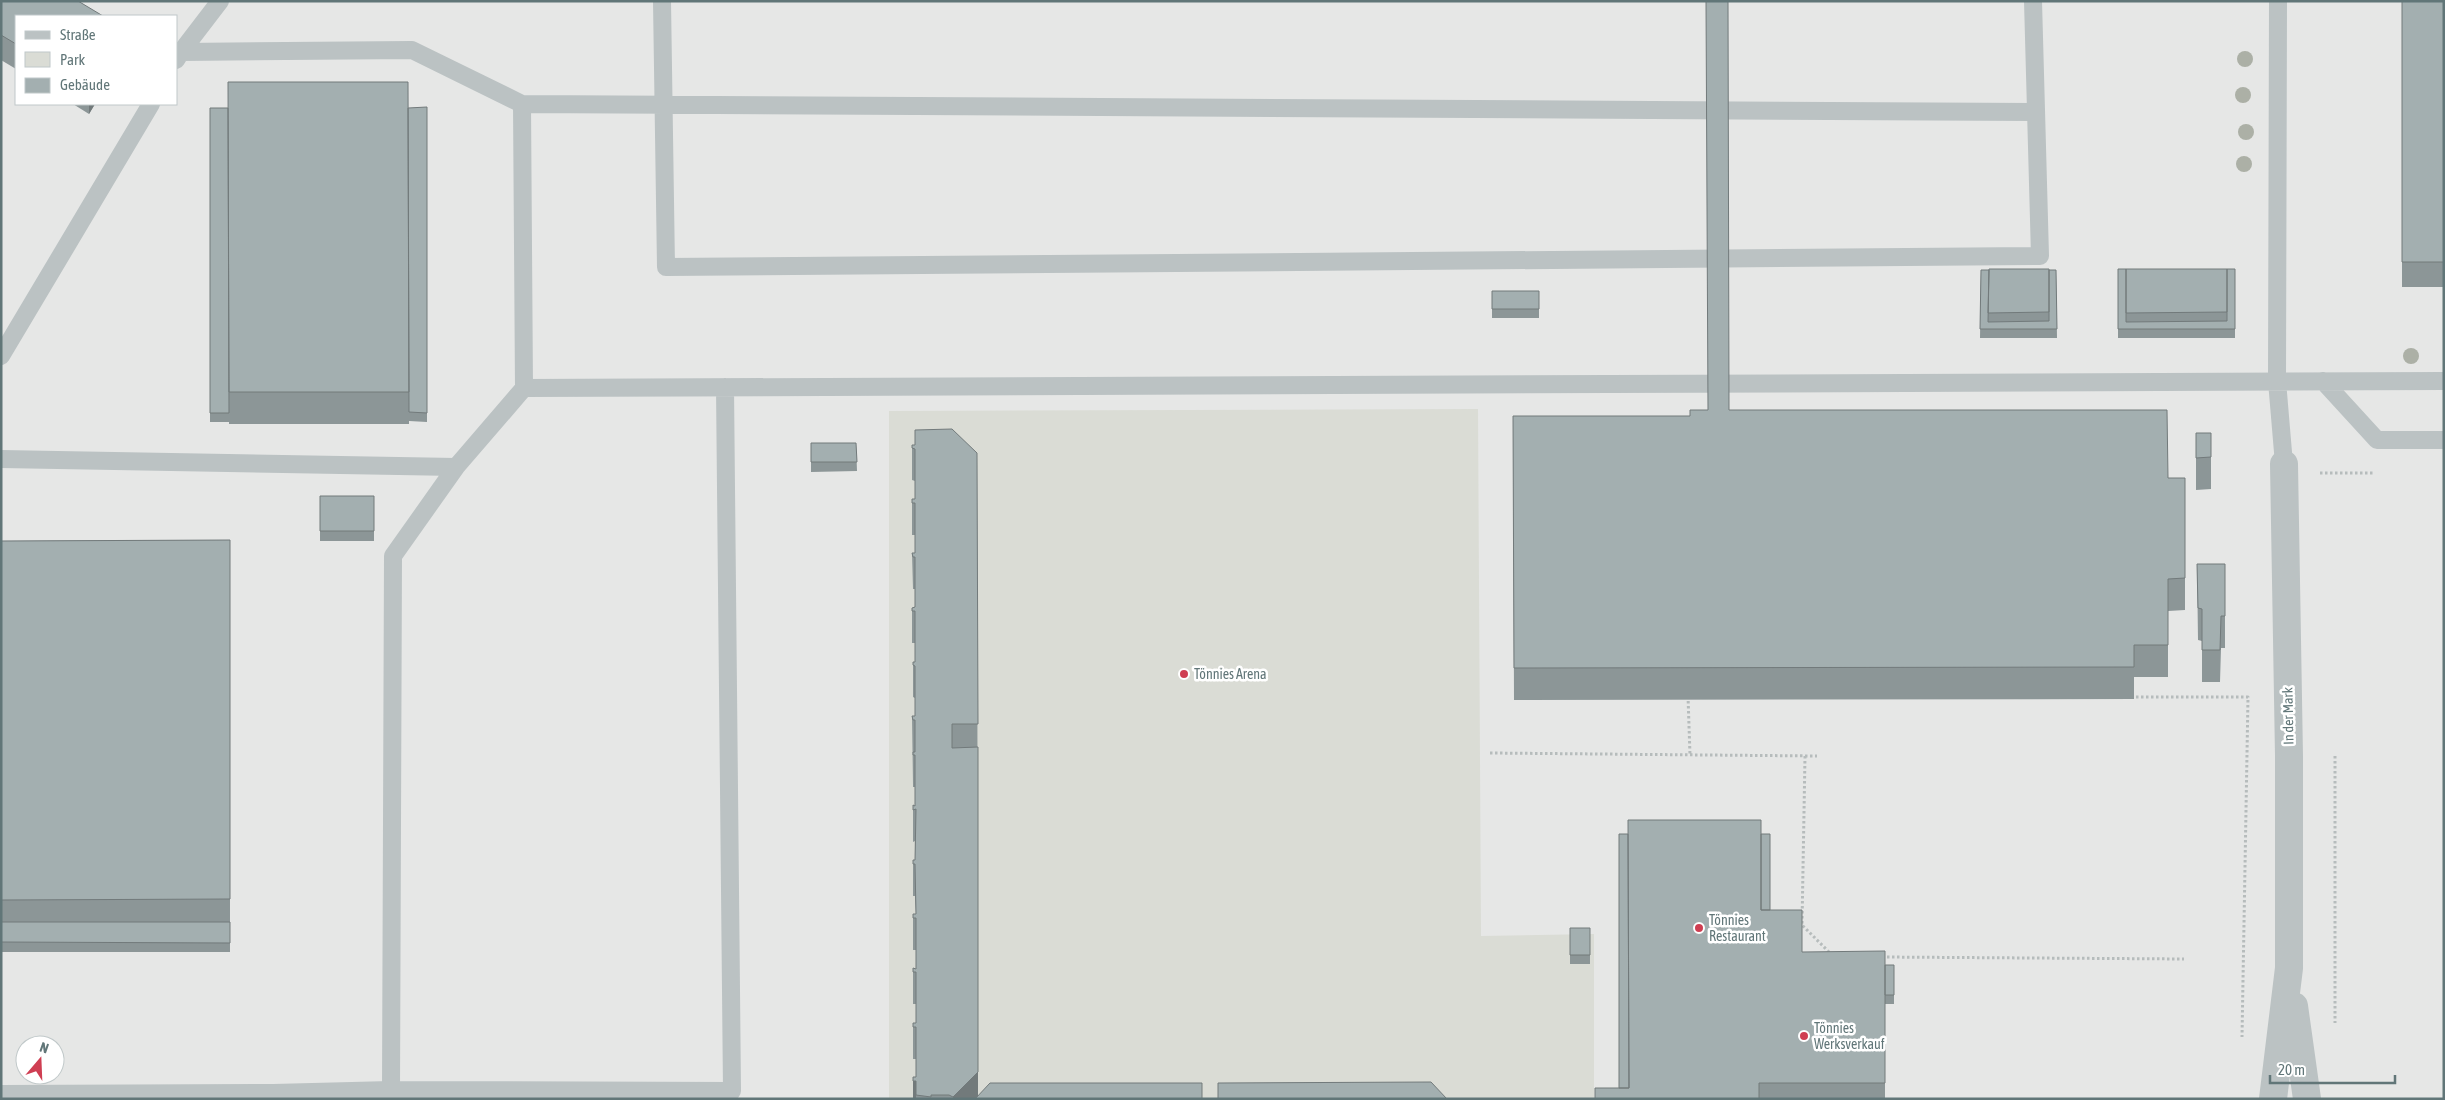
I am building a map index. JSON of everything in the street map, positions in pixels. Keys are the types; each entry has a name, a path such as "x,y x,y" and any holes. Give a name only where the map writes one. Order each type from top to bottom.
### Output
{"street":[{"name":"In der Mark","path":"2273,1099 2289,968 2289,756 2284,468"},
{"name":"In der Mark","path":"2289,968 2307,1099"}],"lane":[{"path":"179,56 220,1"},
{"path":"662,1 666,267 2040,256 2033,1"},
{"path":"2278,1 2277,381 2284,468"},
{"path":"179,56 412,50 522,104 2036,112"},
{"path":"391,1090 393,556 456,467 524,388 522,104"},
{"path":"1,356 150,105"},
{"path":"2322,381 2377,440 2444,440"},
{"path":"524,388 2444,381"},
{"path":"1,1094 273,1093 391,1090 732,1091 725,387"},
{"path":"1,458 456,467"}],"path":[{"path":"2284,468 2384,473"},
{"path":"1690,755 1688,695 1698,697"},
{"path":"2128,697 2248,697 2242,1039"},
{"path":"1490,753 1816,756"},
{"path":"1805,756 1802,925 1834,957"},
{"path":"2335,756 2335,1030"},
{"path":"1874,957 2184,959"}],"shaded area":[{"path":"1,1 2444,1 2444,1099 1,1099"}],"green space":[{"name":"Tönnies Arena","path":"1478,409 1481,936 1594,934 1594,1099 889,1099 889,411"}],"building":[{"path":"1,1 78,1 101,15 15,15 15,43 1,35"},
{"path":"1706,1 1728,1 1729,410 2167,410 2168,478 2185,478 2185,578 2168,579 2168,645 2134,645 2134,667 1514,668 1513,416 1690,416 1690,410 1708,410"},
{"path":"2402,1 2444,1 2444,262 2402,262"},
{"path":"228,82 408,82 409,392 229,392"},
{"path":"427,107 427,413 409,412 408,108"},
{"path":"210,108 228,108 229,413 210,413"},
{"path":"1989,269 2049,269 2049,312 1988,313"},
{"path":"2118,269 2126,269 2126,322 2227,321 2227,269 2235,269 2235,329 2118,329"},
{"path":"2126,269 2227,269 2227,312 2126,313"},
{"path":"1981,270 1989,270 1988,322 2049,321 2049,270 2056,270 2057,329 1980,329"},
{"path":"1492,291 1539,291 1539,309 1492,309"},
{"path":"952,429 977,453 978,724 952,724 952,748 978,747 978,1072 953,1097 949,1095 931,1095 931,1097 916,1095 916,1081 913,1081 913,1077 916,1077 916,1027 913,1027 913,1023 916,1023 916,972 913,972 913,968 916,969 916,918 913,918 913,914 916,914 915,864 913,864 913,860 915,860 916,809 913,810 913,805 915,806 915,755 913,755 913,752 915,752 915,720 913,720 912,716 915,716 915,666 913,662 915,662 915,611 912,611 912,608 915,607 915,557 913,557 912,553 915,553 915,503 912,503 912,499 915,499 915,449 912,448 912,445 915,445 915,430"},
{"path":"2196,433 2211,433 2211,457 2196,458"},
{"path":"811,443 856,443 857,462 811,462"},
{"path":"320,496 374,496 374,531 320,531"},
{"path":"230,540 230,899 1,900 1,541"},
{"path":"2197,564 2225,564 2225,616 2221,616 2220,650 2202,650 2202,609 2198,608"},
{"path":"1628,820 1761,820 1761,910 1802,910 1802,952 1885,951 1885,1083 1759,1083 1759,1099 1595,1099 1595,1088 1629,1088"},
{"path":"1619,834 1628,834 1629,1088 1619,1088"},
{"path":"1761,834 1770,834 1770,910 1761,910"},
{"path":"1,922 230,922 230,943 1,942"},
{"path":"1570,928 1590,928 1590,955 1570,955"},
{"path":"1885,965 1894,965 1894,995 1885,995"},
{"path":"1431,1082 1447,1099 1218,1099 1218,1083"},
{"path":"990,1083 1202,1083 1202,1099 975,1099"}],"place":[{"name":"Tönnies Arena","path":"1184,674"},
{"name":"Tönnies Restaurant","path":"1699,928"},
{"name":"Tönnies Werksverkauf","path":"1804,1036"}]}
